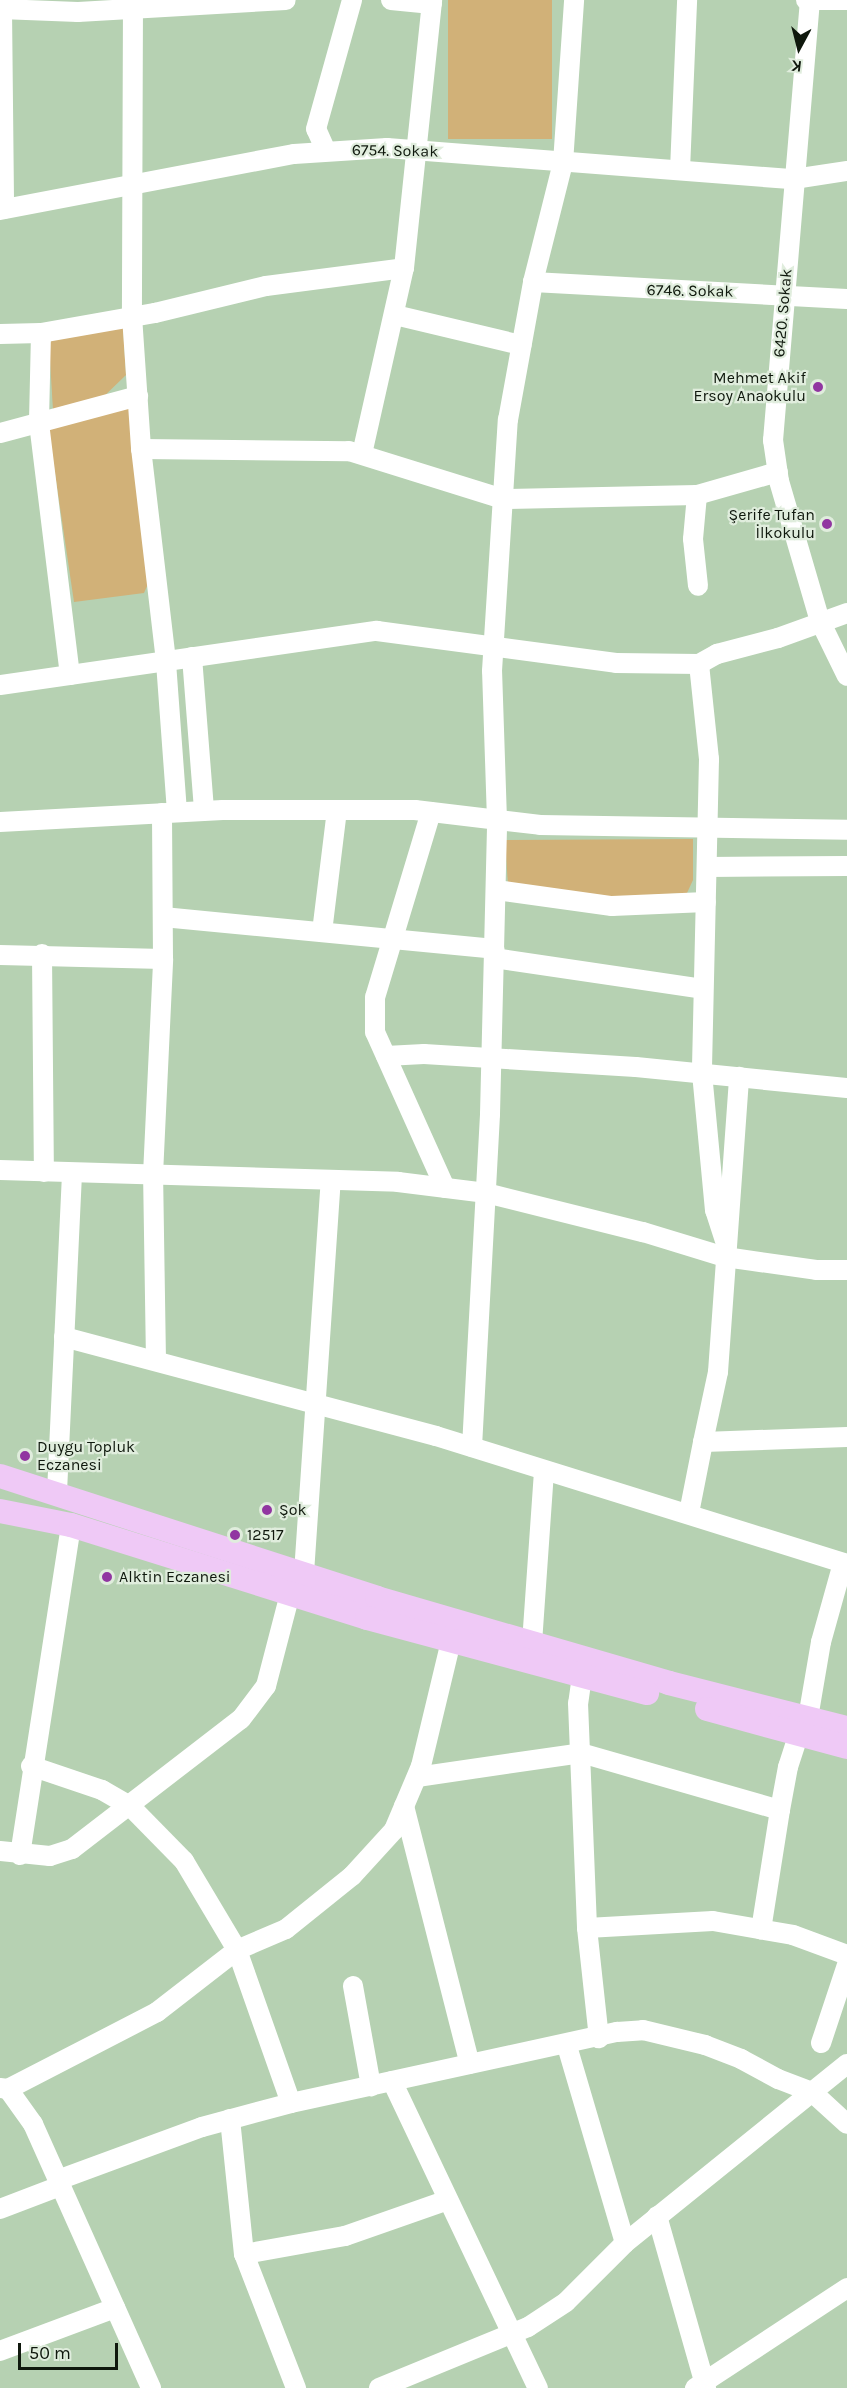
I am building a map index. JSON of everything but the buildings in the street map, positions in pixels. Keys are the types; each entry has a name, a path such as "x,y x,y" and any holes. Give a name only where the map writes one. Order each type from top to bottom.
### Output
{"main road":[{"path":"0,1476 57,1492 304,1573 804,1726 847,1747"},
{"path":"0,1511 71,1525 290,1594 582,1676 804,1726 847,1728"}],"street":[{"path":"2,209 1,9 78,12 133,4 286,0"},
{"path":"326,151 316,129 352,0"},
{"path":"362,454 404,268 432,2 391,0"},
{"path":"472,1447 486,1193 496,890 494,647 508,420 533,282 563,163 574,0"},
{"path":"680,170 687,0"},
{"path":"809,0 847,0"},
{"name":"6420. Sokak","path":"809,0 773,440 778,472 820,621 847,676"},
{"path":"133,4 130,186 132,316 141,449 166,661 170,813 163,917 153,1175 156,1361"},
{"name":"6754. Sokak","path":"2,209 326,151 418,150 563,163 794,179 847,171"},
{"path":"0,334 41,333 132,316 266,286 404,268"},
{"name":"6746. Sokak","path":"533,282 646,291 785,293 847,299"},
{"path":"395,315 521,345"},
{"path":"41,333 39,423 70,675"},
{"path":"0,433 138,396"},
{"path":"141,449 231,447 362,454 403,470 503,499 697,495 778,472"},
{"path":"697,495 693,539 698,586"},
{"path":"0,685 377,631 616,663 699,664 717,654 778,638 847,613"},
{"path":"192,657 204,811"},
{"path":"699,664 709,759 702,1073 715,1210 725,1248"},
{"path":"322,932 337,810"},
{"path":"0,822 204,811 337,810 431,812 540,825 847,830"},
{"path":"431,812 390,939 375,997 375,1032 445,1188"},
{"path":"708,867 847,866"},
{"path":"496,890 612,906 706,902"},
{"path":"163,917 390,939 703,989"},
{"path":"0,955 42,954 163,959"},
{"path":"42,954 44,1172"},
{"path":"386,1056 424,1053 491,1060 702,1073 847,1088"},
{"path":"689,1513 718,1372 725,1248 739,1077"},
{"path":"0,1170 331,1180 445,1188 486,1193 816,1270 847,1270"},
{"path":"57,1492 72,1173"},
{"path":"304,1573 331,1180"},
{"path":"63,1337 317,1403 472,1447 845,1563 821,1642 804,1726 788,1767 761,1930"},
{"path":"703,1442 847,1437"},
{"path":"531,1643 544,1470"},
{"path":"20,1855 31,1766 71,1525"},
{"path":"0,1851 20,1855 50,1856 72,1849 130,1806 258,1701 266,1686 290,1594"},
{"path":"151,2388 33,2124 4,2089 157,2012 237,1950 286,1929 352,1876 394,1830 417,1777 451,1641"},
{"path":"582,1676 578,1703 587,1928 599,2038"},
{"path":"417,1777 581,1753 780,1810"},
{"path":"31,1766 102,1790 130,1806 184,1861 237,1950 291,2103"},
{"path":"404,1806 470,2064"},
{"path":"587,1928 713,1921 793,1935 847,1955"},
{"path":"821,2043 847,1965"},
{"path":"353,1986 371,2086"},
{"path":"0,2209 59,2183 230,2119 291,2103 470,2064 567,2046 617,2032 656,2032 723,2052 812,2092 847,2124"},
{"path":"567,2046 625,2243"},
{"path":"379,2388 512,2333 566,2302 625,2243 847,2064"},
{"path":"392,2081 538,2388"},
{"path":"230,2119 235,2192 244,2254 296,2388"},
{"path":"244,2254 345,2236 448,2200"},
{"path":"657,2216 702,2387 847,2288"},
{"path":"0,2351 115,2308"}],"shaded area":[{"path":"448,0 552,0 552,139 448,139"},
{"path":"123,327 126,375 96,404 53,410 49,344 53,339"},
{"path":"128,408 135,413 148,584 144,593 74,602 49,433 52,424"},
{"path":"693,839 693,880 687,893 615,897 508,885 505,840"}],"place":[{"name":"Mehmet Akif Ersoy Anaokulu","path":"818,387"},
{"name":"Şerife Tufan İlkokulu","path":"827,524"},
{"name":"Duygu Topluk Eczanesi","path":"25,1456"},
{"name":"Şok","path":"267,1510"},
{"name":"12517","path":"235,1535"},
{"name":"Alktin Eczanesi","path":"107,1577"}]}
